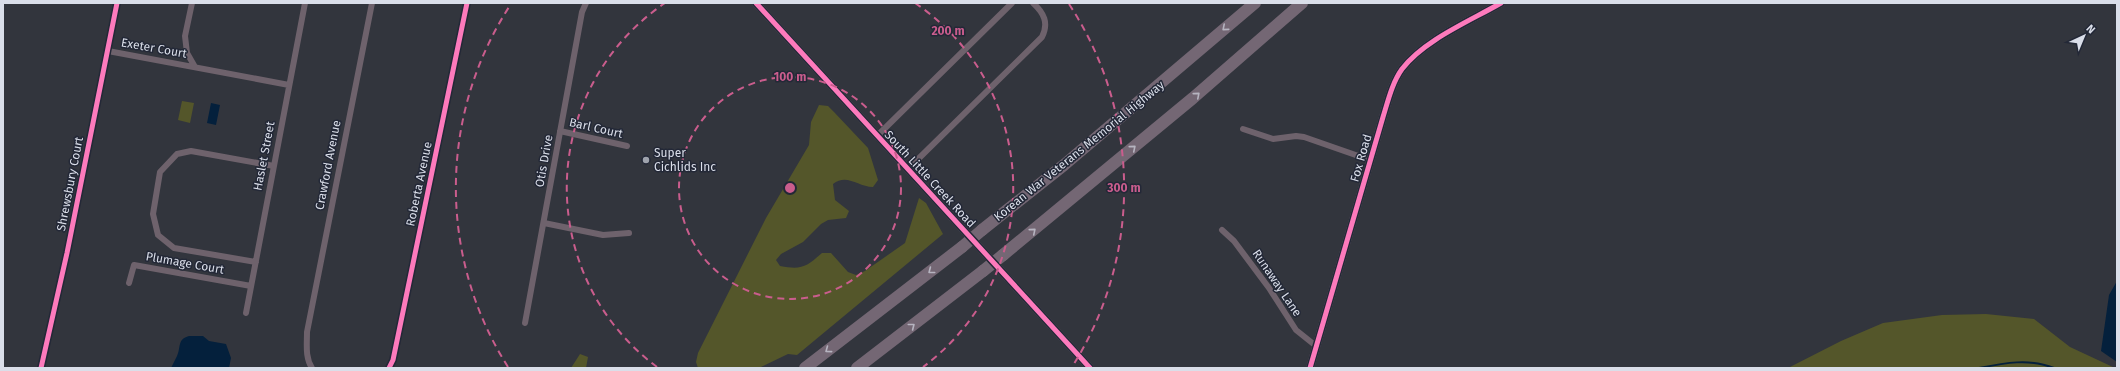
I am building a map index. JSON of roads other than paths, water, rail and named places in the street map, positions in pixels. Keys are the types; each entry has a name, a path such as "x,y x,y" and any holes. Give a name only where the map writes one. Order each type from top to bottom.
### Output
{"highway":[{"name":"Korean War Veterans Memorial Highway","path":"805,368 962,247 1064,165 1255,3"},
{"path":"857,368 1003,255 1193,98 1302,3"},
{"path":"861,368 881,350"}],"street":[{"name":"Shrewsbury Court","path":"41,368 117,3"},
{"path":"192,3 185,36 187,53 195,67"},
{"name":"Haslet Street","path":"246,313 305,3"},
{"name":"Crawford Avenue","path":"312,368 306,354 307,332 372,3"},
{"name":"Roberta Avenue","path":"389,368 394,360 467,3"},
{"name":"Otis Drive","path":"525,323 582,12 586,3"},
{"name":"South Little Creek Road","path":"756,3 1090,368"},
{"path":"877,136 1012,3"},
{"path":"908,170 1042,37 1046,25 1045,17 1033,3"},
{"name":"Fox Road","path":"1310,368 1390,95 1403,69 1426,47 1501,3"},
{"name":"Exeter Court","path":"108,51 289,85"},
{"path":"1243,129 1273,139 1296,136 1304,137 1370,160"},
{"name":"Barl Court","path":"560,131 627,146"},
{"path":"256,262 174,248 158,235 154,226 152,214 160,172 167,162 177,154 191,151 274,166"},
{"path":"544,223 603,235 628,233"},
{"name":"Runaway Lane","path":"1222,230 1234,241 1269,288 1292,325 1300,334 1316,346"},
{"name":"Plumage Court","path":"128,283 134,266 251,286"}],"water":[{"path":"211,103 220,105 216,125 207,123"},
{"path":"2117,281 2117,362 2101,351 2109,295"},
{"path":"203,336 209,341 226,344 231,358 229,368 171,368 181,342 185,337"}],"waterway":[{"path":"1979,368 2017,362 2036,363 2054,368"}],"place":[{"name":"Super Cichlids Inc","path":"646,160"}]}
